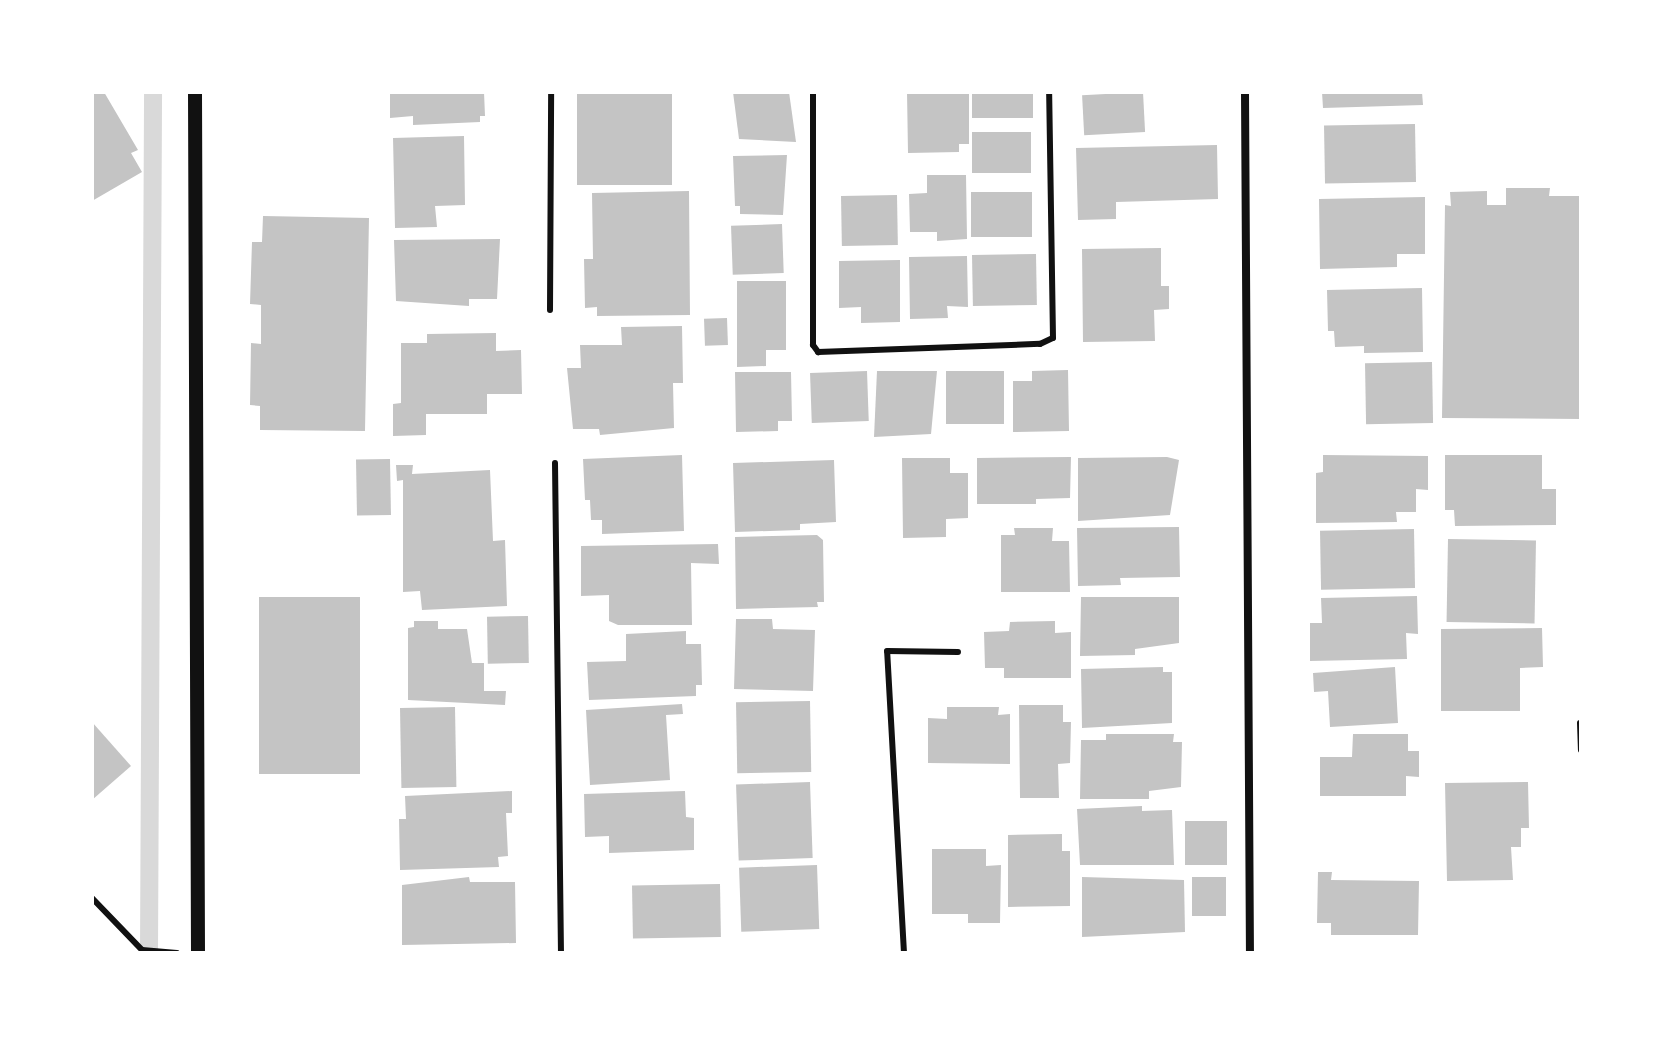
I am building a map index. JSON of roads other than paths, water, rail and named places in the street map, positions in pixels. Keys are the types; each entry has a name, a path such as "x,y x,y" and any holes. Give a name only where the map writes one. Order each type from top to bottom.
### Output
{"street":[{"path":"195,92 198,953"},
{"path":"1245,92 1250,953"}],"lane":[{"path":"550,310 551,92"},
{"path":"813,92 813,345 818,352 1040,344 1053,338 1049,92"},
{"path":"555,463 561,953"},
{"path":"904,953 887,651 958,652"},
{"path":"1580,723 1581,750"},
{"path":"92,898 142,950 177,953"}],"waterway":[{"path":"149,953 153,92"}]}
